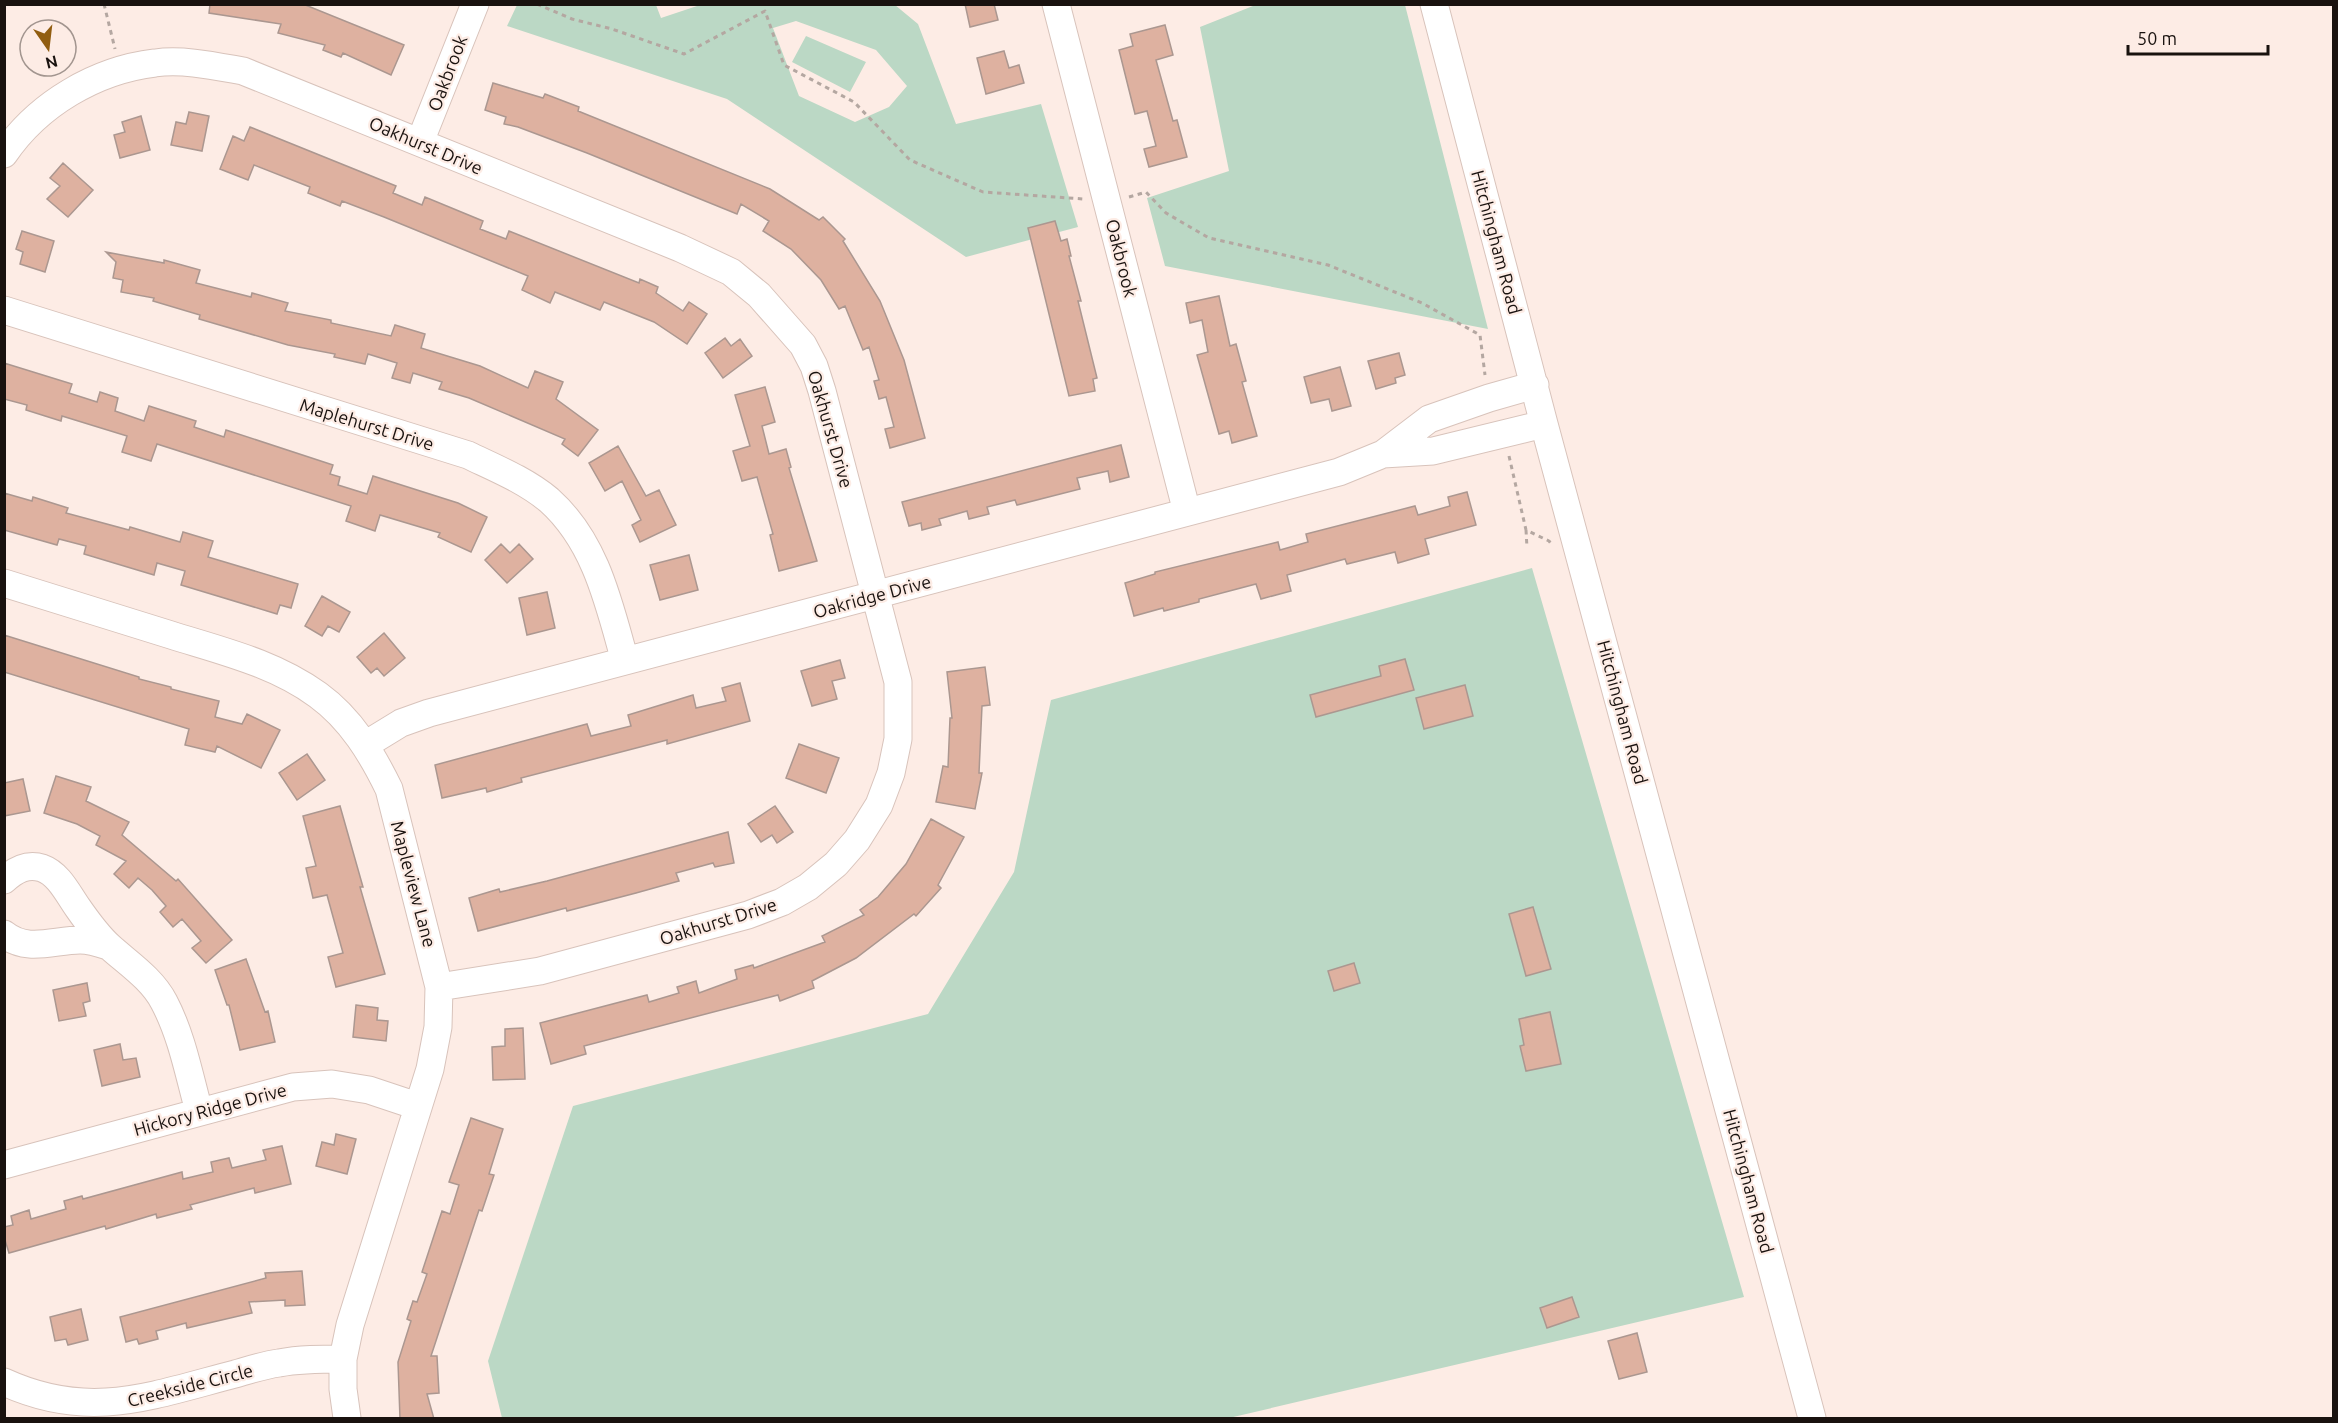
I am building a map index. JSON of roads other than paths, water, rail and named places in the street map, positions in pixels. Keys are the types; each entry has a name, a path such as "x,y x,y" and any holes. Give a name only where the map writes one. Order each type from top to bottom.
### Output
{"street":[{"name":"Oakbrook","path":"420,142 474,4"},
{"name":"Oakbrook","path":"1056,4 1187,512"},
{"name":"Hitchingham Road","path":"1434,4 1544,424 1812,1419"},
{"name":"Oakhurst Drive","path":"4,154 48,107 94,79 120,70 157,62 211,65 243,71 680,248 731,272 759,295 803,345 814,366 877,595 898,682 898,739 891,773 879,804 857,840 836,864 808,887 782,902 748,915 540,971 439,987"},
{"name":"Maplehurst Drive","path":"4,310 468,455 515,477 549,501 572,527 593,559 605,590 626,661"},
{"name":"Oakridge Drive","path":"365,745 401,723 429,713 1339,472 1383,454 1429,419 1489,398 1535,386"},
{"name":"Oakridge Drive","path":"1383,454 1433,451 1544,424"},
{"name":"Mapleview Lane","path":"4,584 270,667 295,679 320,696 351,726 365,745 389,789 439,987 438,1027 430,1069 350,1325 343,1359 347,1419"},
{"path":"4,880 11,873 29,866 42,868 52,874 62,883 77,907 108,945 138,969 163,1000 181,1046 199,1111"},
{"path":"4,934 9,938 31,945 81,939 108,945"},
{"name":"Hickory Ridge Drive","path":"4,1165 293,1087 332,1084 369,1090 417,1106"},
{"name":"Creekside Circle","path":"4,1382 58,1400 118,1402 277,1363 311,1359 343,1359"}]}
